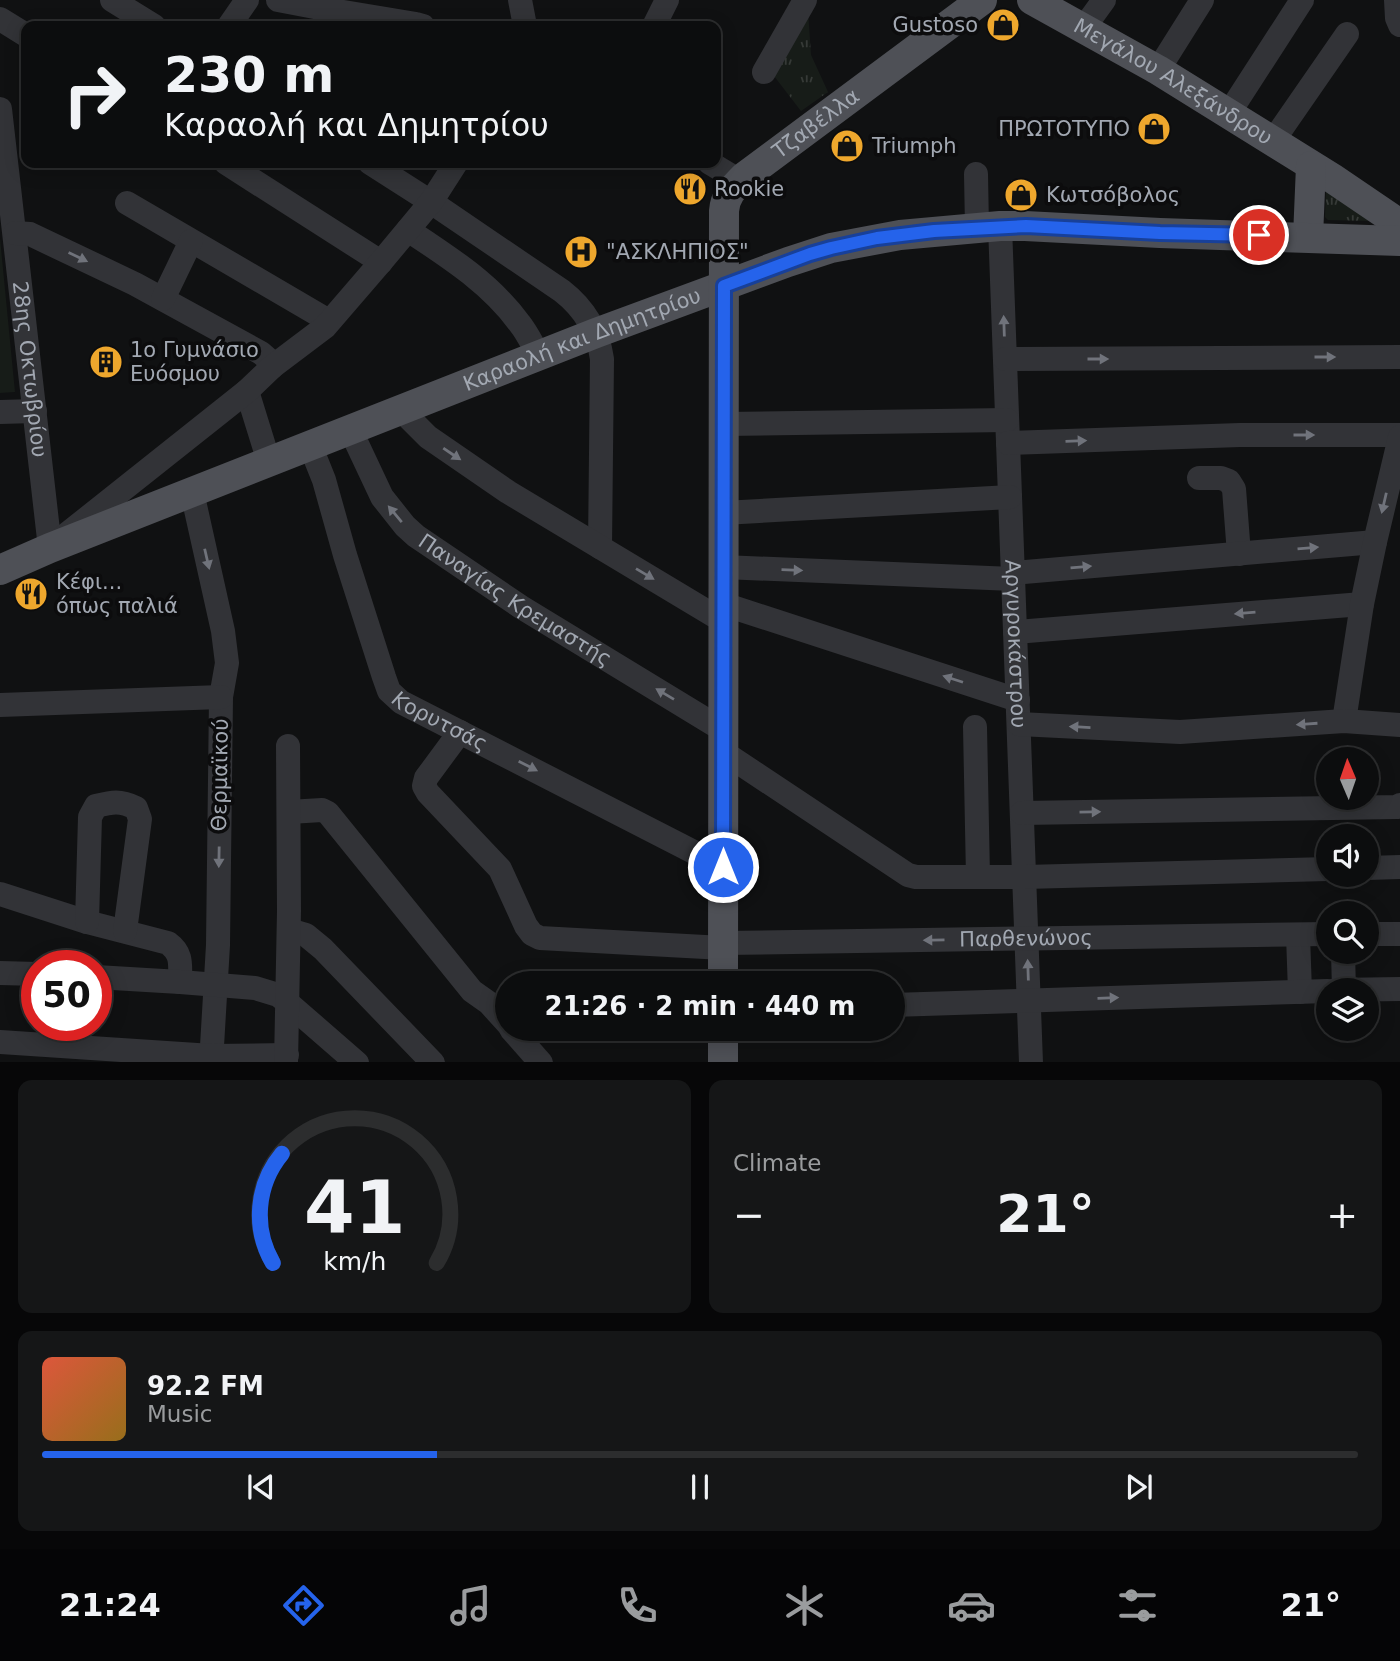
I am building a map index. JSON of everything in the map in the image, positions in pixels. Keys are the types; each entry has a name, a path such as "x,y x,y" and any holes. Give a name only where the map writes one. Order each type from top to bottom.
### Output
{"main road":[{"name":"Τζαβέλλα","path":"723,971 724,206 729,193 740,181 982,0"},
{"name":"Μεγάλου Αλεξάνδρου","path":"1032,0 1229,113 1400,224"},
{"path":"1308,237 1311,166"},
{"name":"Καραολή και Δημητρίου","path":"0,570 350,429 596,334 831,248 900,235 988,227 1400,241"},
{"path":"723,1041 723,1062"}],"street":[{"path":"112,0 146,21"},
{"path":"232,21 247,0"},
{"path":"278,0 319,18 361,21"},
{"path":"520,0 524,21"},
{"path":"656,21 667,0"},
{"path":"764,72 805,0"},
{"path":"1083,29 1104,0"},
{"path":"1158,70 1202,0"},
{"path":"1229,113 1301,0"},
{"path":"0,19 21,33"},
{"path":"1273,141 1348,34"},
{"name":"28ης Οκτωβρίου","path":"0,109 50,548"},
{"path":"234,168 382,262"},
{"path":"378,168 562,291 579,307 596,334 603,365 600,547"},
{"path":"50,548 247,391 272,366 325,327 431,202 453,168"},
{"path":"718,168 740,181"},
{"name":"Αργυροκάστρου","path":"976,174 988,227 1005,359 1031,1062"},
{"path":"127,203 329,321"},
{"path":"408,230 482,283 518,321 540,357"},
{"path":"15,233 30,234 163,299 261,353 272,366"},
{"path":"163,299 191,241"},
{"path":"1005,359 1400,357"},
{"path":"247,391 269,462"},
{"path":"401,410 439,445 508,492 600,547 723,612 1018,712 1180,732 1344,721 1400,725"},
{"path":"0,412 35,411"},
{"path":"724,424 1008,432 1400,436 1362,604 1344,721"},
{"name":"Παναγίας Κρεμαστής","path":"350,429 382,497 416,536 723,741 908,875 1025,877 1316,869"},
{"name":"Κορυτσάς","path":"310,445 324,480 389,691 401,702 723,867"},
{"path":"1199,478 1221,478 1229,481 1234,489 1239,554"},
{"name":"Θερμαϊκού","path":"192,492 223,632 227,663 220,697 216,984 212,1059"},
{"path":"723,513 1010,497"},
{"path":"723,567 1013,576 1375,542"},
{"path":"1015,632 1362,604"},
{"path":"0,705 220,697"},
{"path":"975,727 978,877"},
{"name":"Παρθενώνος","path":"460,733 426,778 424,786 500,869 526,926 532,934 540,938 723,945 1316,934"},
{"path":"0,1042 212,1059 287,1059 288,746"},
{"path":"87,922 90,817 96,806 125,802 136,808 140,819 125,931"},
{"path":"1022,813 1400,805"},
{"path":"289,812 322,810 328,813 472,991 495,1002"},
{"path":"1379,868 1400,867"},
{"path":"0,894 87,922 168,943 176,949 180,958 180,982"},
{"path":"289,930 306,935 323,949 433,1062"},
{"path":"1379,934 1400,933"},
{"path":"1298,935 1300,992"},
{"path":"0,973 21,974"},
{"path":"112,978 216,984 263,990 278,995 357,1062"},
{"path":"1379,989 1400,989"},
{"path":"905,1005 1316,991"},
{"path":"523,1041 541,1062"}],"green space":[{"path":"808,11 811,55 828,92 801,111 771,72"},
{"path":"1326,189 1371,221 1328,220 1325,217"},
{"path":"0,238 15,392 0,393"}],"place":[{"name":"Gustoso","path":"1003,25"},
{"name":"ΠΡΩΤΟΤΥΠΟ","path":"1154,129"},
{"name":"Triumph","path":"847,146"},
{"name":"Rookie","path":"690,189"},
{"name":"Κωτσόβολος","path":"1021,195"},
{"name":"\"ΑΣΚΛΗΠΙΟΣ\"","path":"581,252"},
{"name":"1ο Γυμνάσιο Ευόσμου","path":"106,362"},
{"name":"Κέφι... όπως παλιά","path":"31,594"}],"route":[{"path":"723,867 724,286 831,248 877,238 934,231 1026,226 1259,235"}]}
